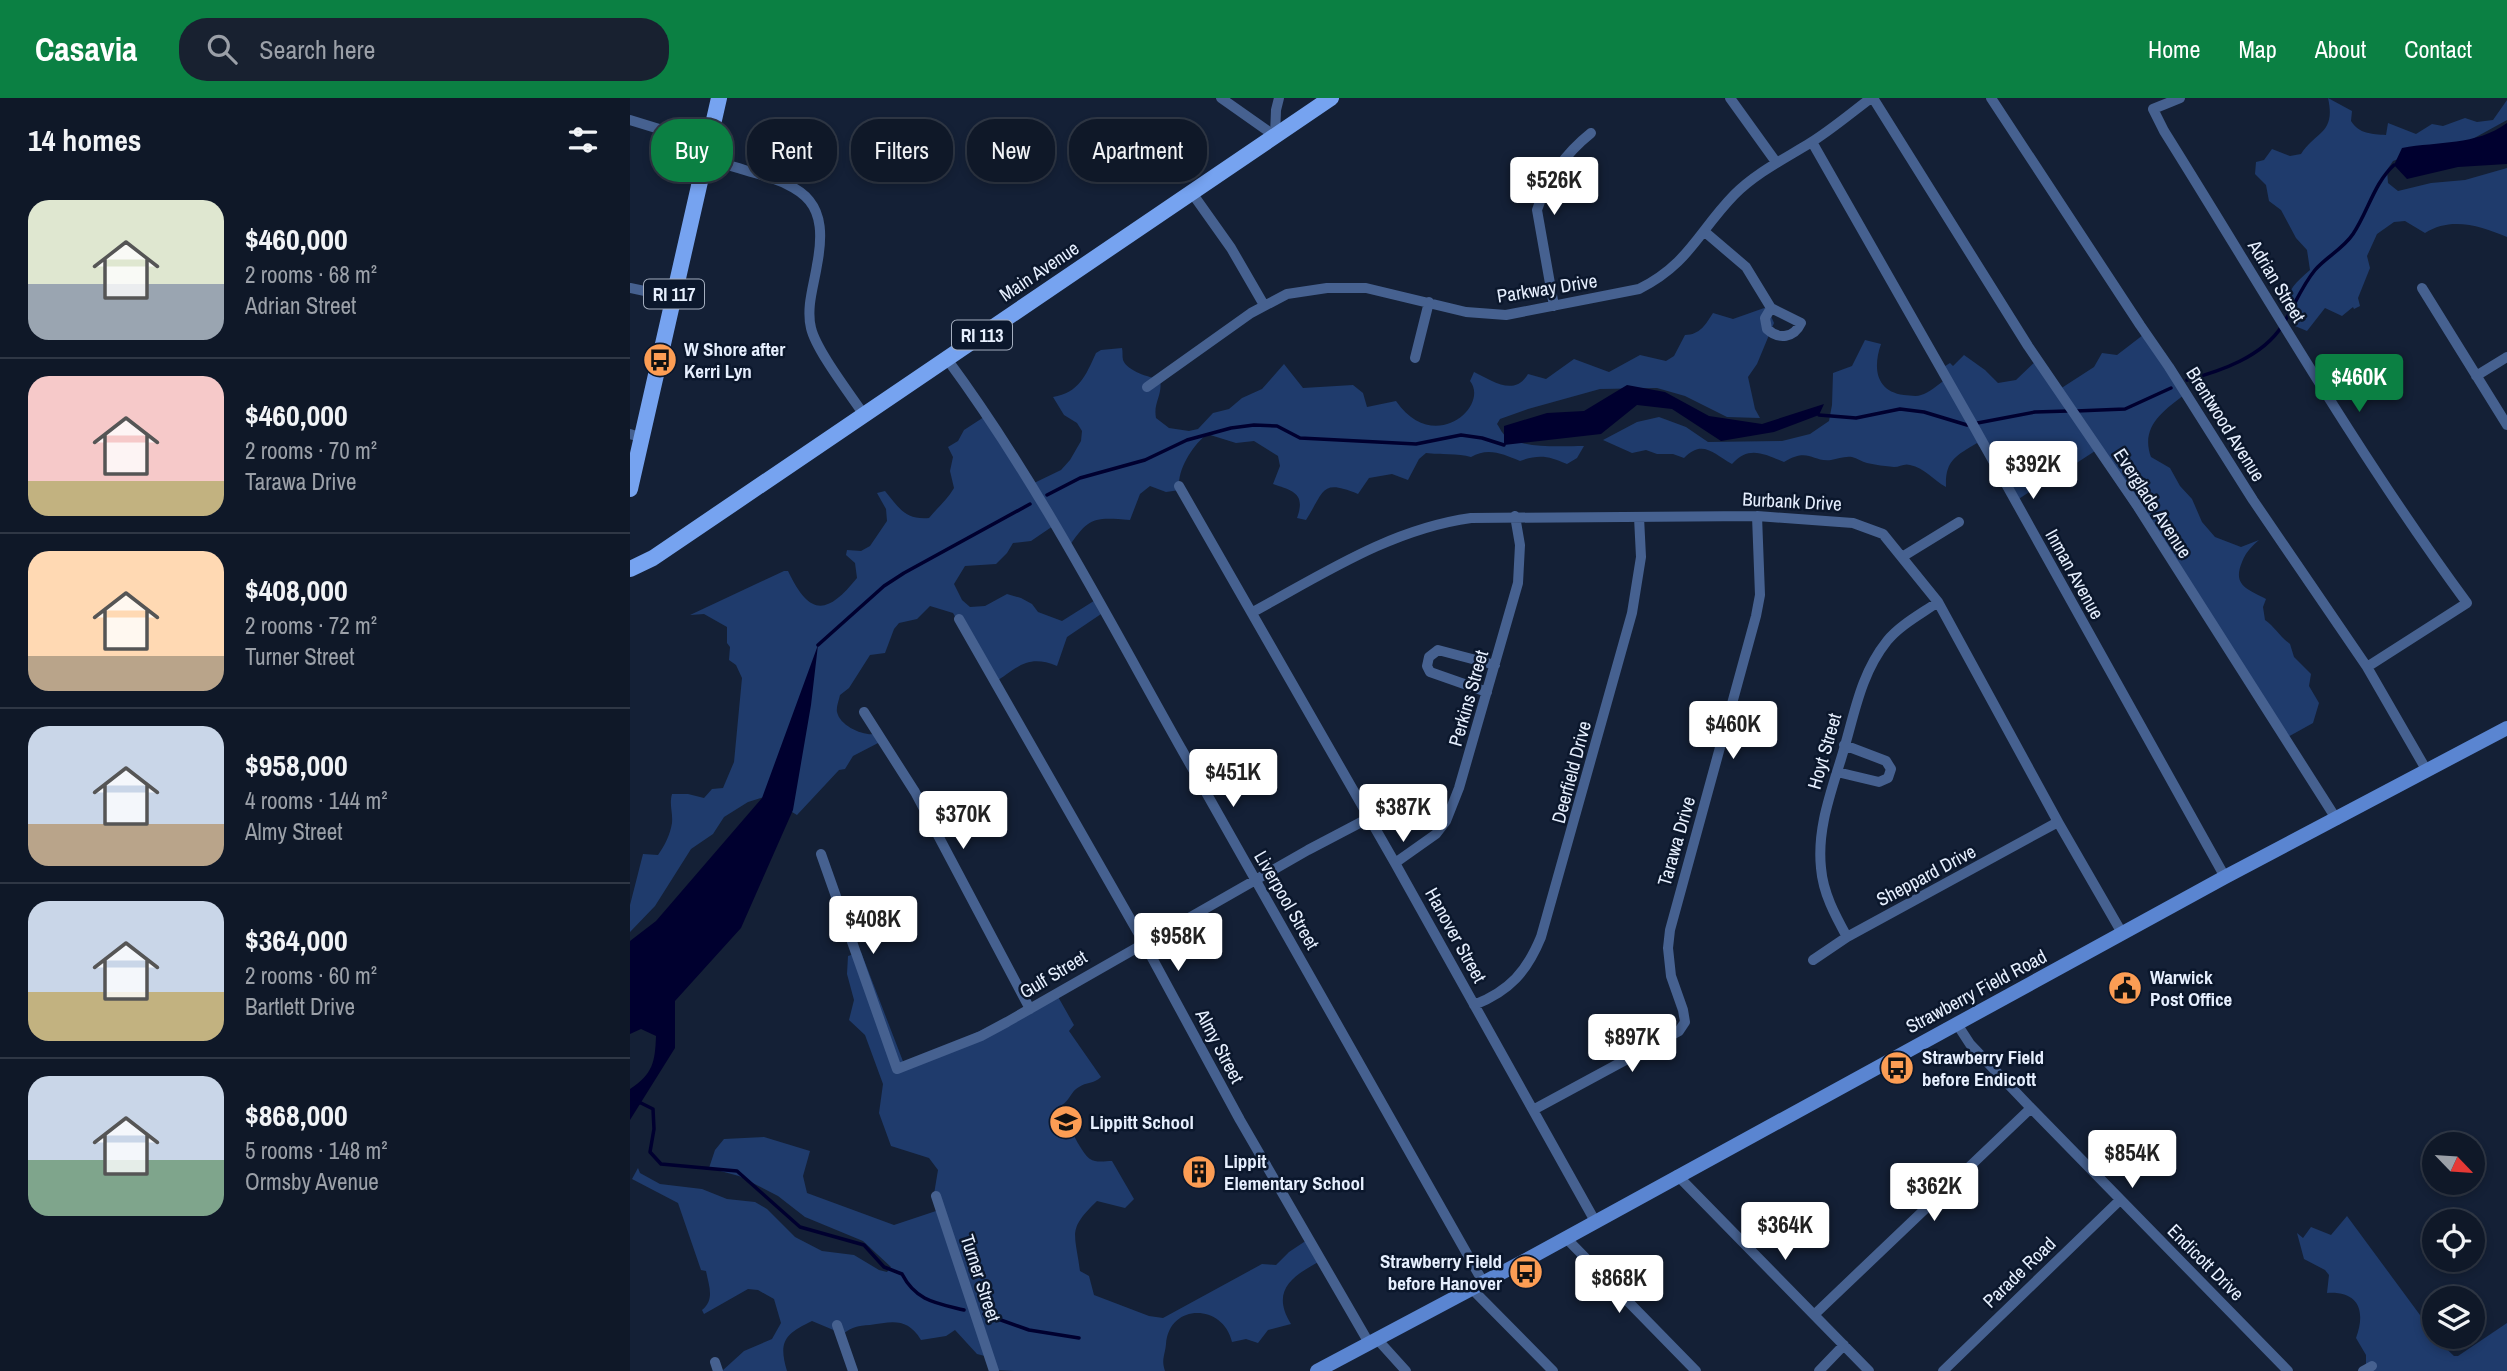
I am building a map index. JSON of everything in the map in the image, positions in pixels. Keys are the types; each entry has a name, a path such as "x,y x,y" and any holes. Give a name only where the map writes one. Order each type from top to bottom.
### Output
{"main road":[{"name":"RI 117","path":"714,119 719,98"},
{"name":"Main Avenue","path":"630,569 653,558 1331,98"},
{"name":"RI 117","path":"630,489 635,435 673,297 699,182"}],"street":[{"path":"1221,98 1275,136"},
{"path":"1275,136 1279,98"},
{"path":"1730,98 1776,162"},
{"name":"Parkway Drive","path":"1147,387 1264,305 1294,293 1349,287 1366,288 1466,312 1506,315 1639,289 1659,279 1677,265 1735,195 1776,162 1812,142 1872,98"},
{"name":"Everglade Avenue","path":"1872,98 2028,346 2138,507 2337,820"},
{"name":"Brentwood Avenue","path":"1991,98 2169,367 2253,500 2367,667 2427,771"},
{"name":"Adrian Street","path":"2180,98 2153,109 2164,131 2283,325 2435,559 2467,603 2367,667"},
{"path":"630,120 651,129"},
{"path":"1555,306 1537,210 1542,194 1562,161 1591,133"},
{"name":"Inman Avenue","path":"1812,142 2225,877"},
{"path":"733,162 805,194 813,205 820,223 821,244 810,301 811,329 820,349 864,415"},
{"path":"1192,193 1231,248 1264,305"},
{"path":"1704,232 1746,267 1771,308"},
{"path":"630,288 673,297"},
{"path":"2422,289 2507,425"},
{"path":"1415,358 1429,302"},
{"path":"2476,376 2507,357"},
{"name":"Liverpool Street","path":"947,359 981,406 1028,480 1116,630 1477,1285 1553,1371"},
{"name":"Hanover Street","path":"1179,486 1253,612 1595,1221"},
{"name":"Burbank Drive","path":"1253,612 1383,542 1462,519 1516,516 1757,516 1853,523 1883,534 1938,602 2122,933"},
{"name":"Perkins Street","path":"1395,863 1436,834 1446,821 1463,777 1520,570 1516,516"},
{"name":"Tarawa Drive","path":"1533,1110 1679,1031 1685,1022 1671,976 1670,930 1756,616 1760,595 1757,516"},
{"name":"Deerfield Drive","path":"1474,1005 1497,994 1524,972 1541,937 1632,613 1641,557 1639,517"},
{"path":"1902,557 1959,522"},
{"name":"Hoyt Street","path":"1847,937 1827,897 1821,867 1821,833 1844,745 1861,687 1876,656 1892,636 1938,602"},
{"name":"Almy Street","path":"959,619 1144,943 1246,1131 1373,1341 1406,1371"},
{"path":"1487,692 1430,671 1427,666 1429,657 1438,650 1495,664"},
{"path":"864,712 915,792 1030,1009"},
{"name":"Strawberry Field Road","path":"1317,1371 2225,877 2337,820 2507,727"},
{"path":"1837,772 1880,782 1890,774 1891,769 1886,761 1844,745"},
{"name":"Gulf Street","path":"821,854 897,1069 981,1036 1254,880 1369,818"},
{"name":"Sheppard Drive","path":"1813,960 1847,937 2058,822"},
{"name":"Endicott Drive","path":"1957,1024 1970,1044 2031,1108 2288,1371"},
{"path":"1815,1314 2031,1108"},
{"path":"1677,1175 1869,1371"},
{"name":"Turner Street","path":"936,1196 994,1371"},
{"name":"Parade Road","path":"1943,1371 2120,1200"},
{"path":"1565,1237 1696,1371"},
{"path":"837,1325 853,1371"},
{"path":"1819,1371 1844,1345"}],"shaded area":[{"path":"2328,98 2352,111 2351,121 2358,129 2386,135 2388,123 2416,134 2432,124 2443,126 2465,118 2477,122 2493,120 2507,100 2507,120 2467,142 2418,152 2393,161 2387,170 2388,183 2398,191 2431,183 2465,180 2507,168 2507,237 2466,224 2445,225 2425,233 2405,221 2394,222 2377,234 2367,256 2370,268 2358,298 2360,306 2354,309 2353,307 2342,316 2325,308 2307,331 2295,326 2288,301 2296,283 2310,270 2307,250 2296,238 2281,210 2269,201 2266,185 2255,174 2256,162 2264,160 2272,149 2290,156 2301,154 2327,125 2330,110"},
{"path":"2507,123 2507,164 2458,167 2407,179 2394,165 2402,148 2482,136"},
{"path":"1767,307 1774,323 1757,364 1748,377 1755,409 1760,418 1727,417 1685,396 1657,388 1600,389 1528,409 1500,419 1497,424 1505,436 1515,441 1544,446 1584,446 1577,458 1567,464 1544,457 1520,461 1489,452 1471,457 1426,453 1419,459 1408,480 1392,474 1369,478 1358,494 1337,488 1325,490 1306,520 1297,518 1300,503 1296,494 1273,484 1280,466 1278,456 1254,441 1236,443 1207,434 1186,459 1180,475 1180,490 1166,492 1150,486 1140,494 1130,520 1093,521 1081,530 1068,548 1053,526 1031,541 1013,543 996,564 965,566 954,584 962,600 970,607 985,606 1007,594 1021,598 1032,604 1038,612 1062,621 1097,599 1104,612 1067,637 1057,666 1031,662 1017,667 994,683 953,613 930,606 917,619 899,623 885,653 870,655 849,688 840,695 837,706 839,717 847,726 858,732 875,734 880,742 853,756 845,769 839,770 797,815 773,794 748,802 724,817 713,834 691,849 655,906 630,932 630,905 643,854 658,855 667,840 672,823 672,794 704,798 712,789 723,788 734,762 742,678 736,665 729,660 727,627 704,614 690,615 784,571 788,571 804,597 812,603 820,606 837,599 857,578 855,563 846,555 847,550 861,551 870,546 887,521 886,509 877,493 885,491 908,515 929,518 954,488 950,471 953,457 948,447 958,441 964,430 984,417 1032,484 1061,470 1081,441 1082,431 1077,423 1064,415 1053,397 1075,387 1085,376 1096,353 1101,350 1122,348 1125,364 1134,371 1160,379 1156,418 1169,428 1189,431 1198,429 1213,413 1229,409 1242,398 1262,389 1284,364 1303,388 1353,385 1363,393 1367,407 1396,401 1411,417 1426,425 1441,425 1455,421 1465,413 1472,402 1474,391 1470,381 1474,372 1496,383 1510,386 1522,381 1528,374 1546,379 1574,359 1609,372 1640,355 1666,361 1674,356 1685,335 1699,331 1713,313 1733,319"},
{"path":"2143,335 2184,395 2161,414 2151,428 2148,446 2151,457 2170,468 2180,486 2192,499 2202,522 2215,537 2241,547 2259,540 2244,558 2239,570 2240,582 2266,599 2263,607 2265,620 2290,644 2294,657 2311,674 2309,686 2319,703 2313,723 2286,738 2095,451 2075,464 2066,482 2048,480 2017,500 1977,443 1953,460 1947,471 1946,487 1920,469 1908,465 1894,467 1867,463 1852,457 1824,460 1805,455 1784,462 1770,456 1751,453 1738,458 1732,464 1708,450 1696,449 1684,458 1646,450 1632,453 1603,440 1637,422 1659,417 1686,427 1708,442 1782,441 1810,434 1829,421 1833,373 1852,366 1865,340 1881,344 1877,369 1887,389 1894,393 1917,396 1927,393 1945,380 1942,368 1950,363 1953,366 1964,355 1998,383 2016,380 2038,359 2060,389 2094,367 2102,353 2117,355"},
{"path":"1627,385 1665,392 1709,416 1762,424 1824,404 1819,415 1774,432 1721,441 1672,409 1637,405 1601,434 1504,445 1504,426 1547,413 1584,411"},
{"path":"818,645 793,810 741,928 675,1001 675,1048 630,1120 630,1089 644,1078 651,1067 656,1036 641,1029 630,1034 630,941 656,921 762,798"},
{"path":"861,952 904,1064 1057,995 1074,1025 1069,1031 1101,1077 1074,1091 1062,1105 1066,1117 1086,1155 1095,1161 1112,1161 1134,1199 1125,1208 1097,1201 1077,1226 1075,1239 1080,1271 1089,1276 1094,1295 1149,1316 1163,1318 1262,1264 1276,1265 1307,1240 1320,1261 1293,1279 1284,1293 1285,1312 1291,1324 1268,1330 1258,1343 1246,1339 1232,1342 1227,1329 1218,1320 1197,1313 1176,1321 1169,1331 1163,1361 1165,1371 1014,1371 994,1370 989,1357 977,1354 955,1330 946,1336 921,1340 905,1324 859,1326 843,1334 812,1321 795,1330 786,1340 783,1352 787,1371 722,1371 744,1351 772,1339 781,1323 774,1299 758,1290 748,1289 704,1314 702,1310 709,1302 710,1292 706,1271 701,1270 678,1203 632,1179 638,1168 640,1173 660,1184 702,1189 727,1199 755,1202 767,1209 795,1237 822,1251 854,1255 887,1272 891,1267 863,1241 805,1217 778,1196 739,1176 709,1168 715,1150 724,1139 764,1137 810,1151 803,1176 807,1193 894,1225 939,1210 934,1194 938,1170 929,1158 891,1146 879,1113 883,1084 865,1035 849,1020 854,1000 847,974 848,956"},
{"path":"2347,1216 2422,1318 2422,1349 2447,1349 2458,1356 2468,1349 2485,1349 2485,1338 2507,1323 2507,1371 2368,1371 2366,1355 2356,1338 2360,1319 2357,1305 2346,1295 2327,1293 2329,1275 2304,1259 2297,1233 2303,1238 2311,1227 2331,1235"}],"waterway":[{"path":"2187,380 2240,361 2274,337 2315,270 2353,234 2381,180 2394,165"},
{"path":"2076,411 2125,409 2171,388"},
{"path":"1819,415 1856,418 1900,409 1924,412 1967,425 2035,412 2068,411"},
{"path":"1047,495 1080,478 1145,460 1187,440 1254,425 1277,426 1300,438 1416,444 1461,435 1504,445"},
{"path":"818,645 884,586 1030,504"},
{"path":"630,1102 641,1103 653,1109 654,1129 650,1152 661,1164 737,1171 800,1227 864,1245 884,1267 902,1274 920,1295 936,1303 964,1310"},
{"path":"984,1314 1029,1330 1079,1338"}],"place":[{"name":"W Shore after Kerri Lyn","path":"660,360"},
{"name":"Warwick Post Office","path":"2125,988"},
{"name":"Strawberry Field before Endicott","path":"1897,1068"},
{"name":"Lippitt School","path":"1066,1122"},
{"name":"Lippit Elementary School","path":"1199,1172"},
{"name":"Strawberry Field before Hanover","path":"1526,1272"}]}
